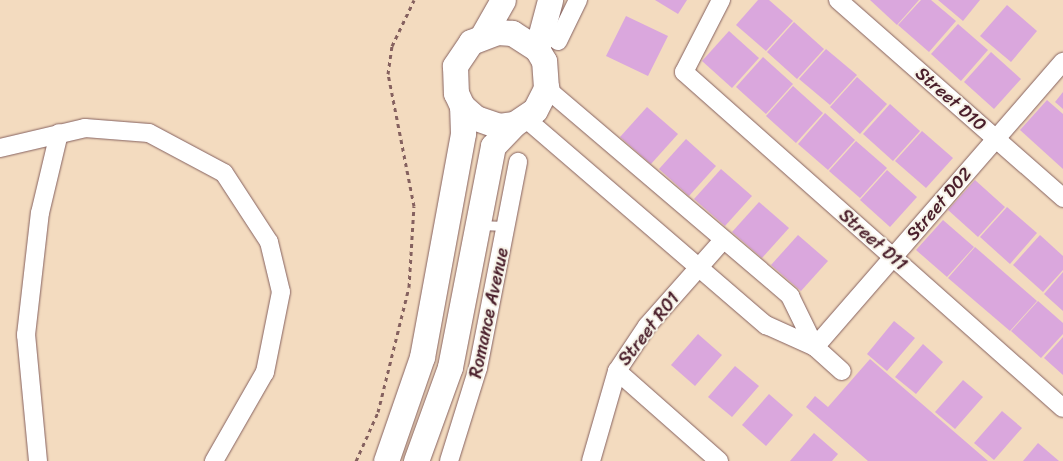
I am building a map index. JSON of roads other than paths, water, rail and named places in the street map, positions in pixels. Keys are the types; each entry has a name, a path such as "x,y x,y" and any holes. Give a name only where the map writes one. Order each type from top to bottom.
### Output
{"street":[{"path":"483,35 503,0"},
{"path":"416,461 450,367 493,146 535,110 546,88 544,62 550,0"},
{"path":"547,45 578,0"},
{"name":"Street D11","path":"721,0 684,72 1063,408"},
{"name":"Street D10","path":"838,0 1063,198"},
{"path":"386,461 422,357 463,133 462,106 456,93 455,66 471,42 483,35 512,34 547,45"},
{"name":"Street D02","path":"815,347 1063,62"},
{"path":"546,88 790,296 815,347"},
{"path":"462,106 485,123 520,121 766,325 815,347 842,372"},
{"path":"0,148 85,128 149,133 224,173 269,242 281,292 265,372 214,461"},
{"path":"38,461 26,335 40,213 59,133"},
{"name":"Romance Avenue","path":"449,461 473,387 507,226 518,162"},
{"name":"Street R01","path":"591,461 617,371 648,326 723,240"},
{"path":"617,371 719,461"}],"lane":[{"path":"478,225 507,226"}]}
